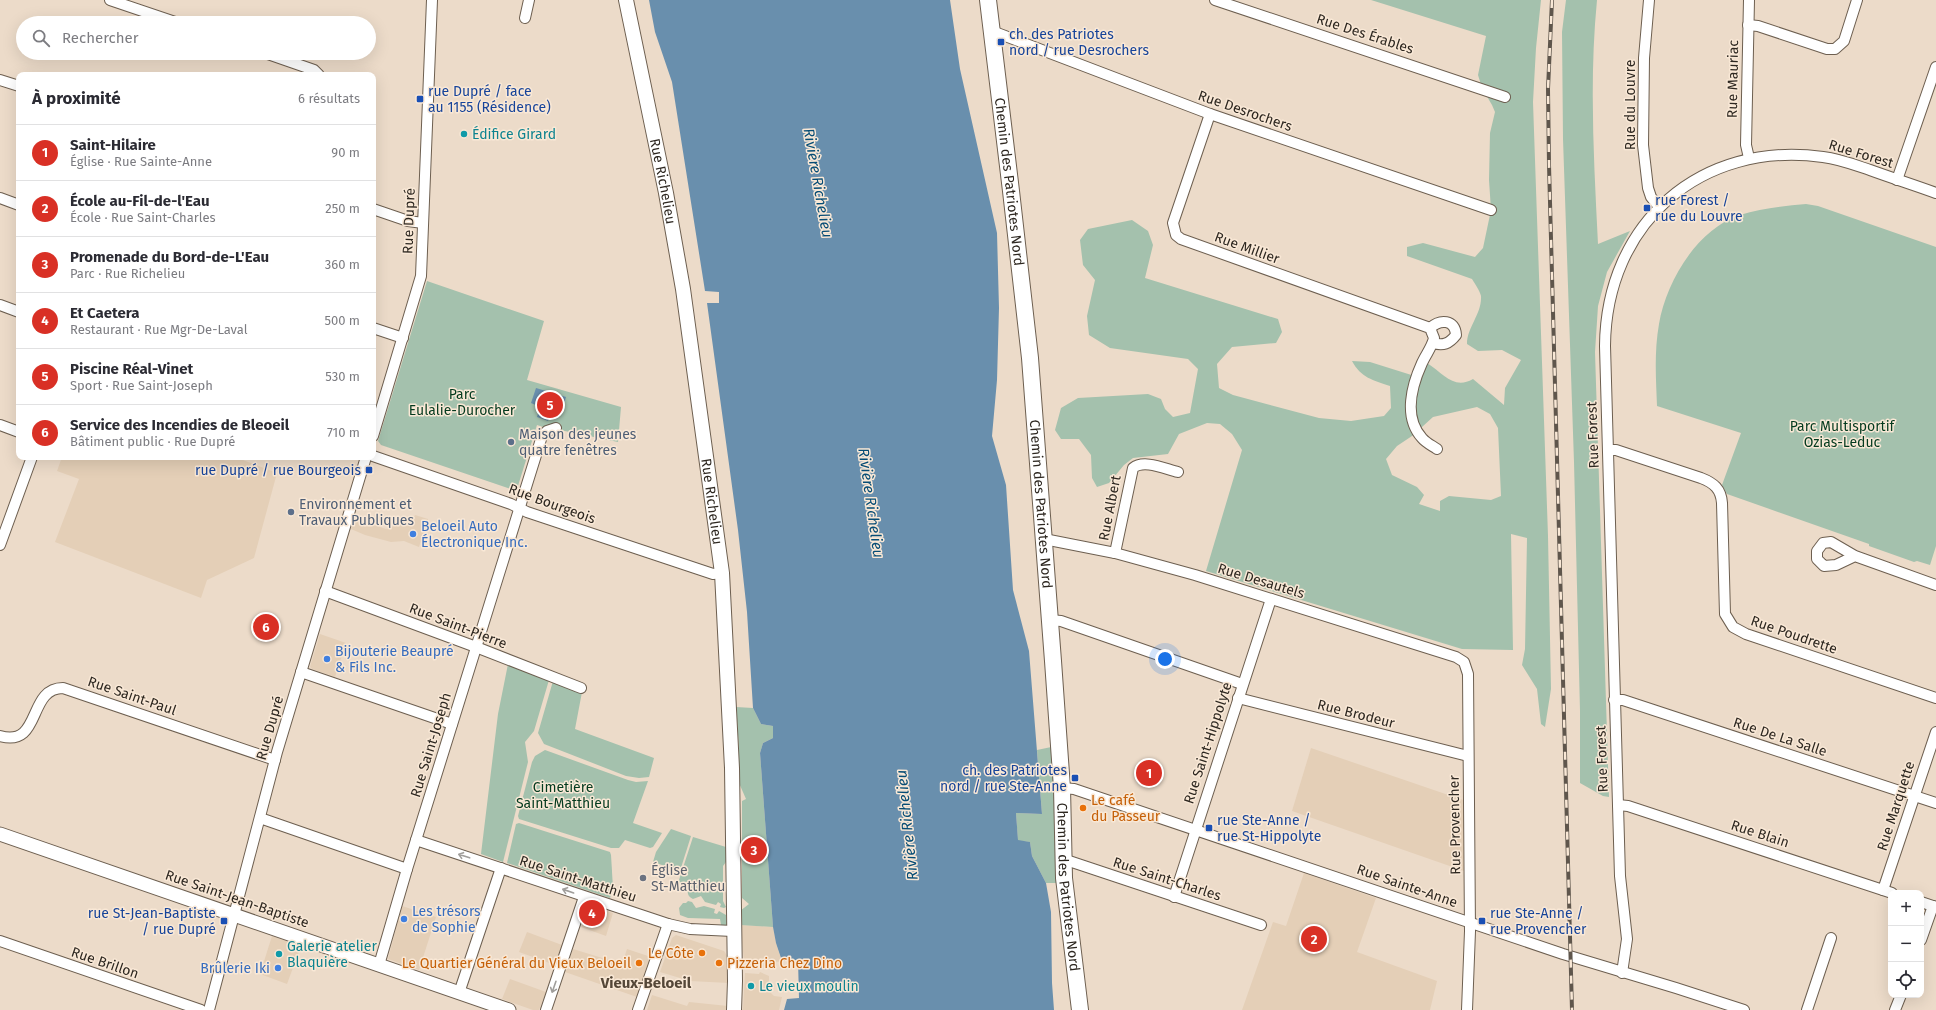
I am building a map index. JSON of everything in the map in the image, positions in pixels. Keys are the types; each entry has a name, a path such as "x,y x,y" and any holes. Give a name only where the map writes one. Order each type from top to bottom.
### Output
{"main road":[{"name":"Rue Richelieu","path":"626,0 666,193 683,289 722,573 732,761 733,931 735,981 734,1010"},
{"name":"Chemin des Patriotes Nord","path":"988,0 1030,358 1062,788 1063,859 1067,908 1080,1010"}],"street":[{"path":"110,0 157,16"},
{"name":"Rue Dupré","path":"376,425 421,276 432,0"},
{"path":"525,18 529,0"},
{"name":"Rue Des Érables","path":"1215,0 1505,97"},
{"name":"Rue du Louvre","path":"1649,0 1644,58 1643,145 1648,188 1651,197 1659,206"},
{"name":"Rue Mauriac","path":"1749,0 1746,145 1749,158"},
{"path":"1748,25 1758,26 1827,49 1835,49 1844,41 1857,0"},
{"name":"Rue Desrochers","path":"992,32 1210,114 1492,210"},
{"path":"285,60 316,72"},
{"path":"1897,180 1936,67"},
{"path":"0,80 16,85"},
{"name":"Rue Millier","path":"1210,114 1173,223 1176,235 1181,239 1430,328"},
{"name":"Rue Forest","path":"1622,973 1626,939 1622,904 1614,700 1605,335 1610,297 1620,266 1644,224 1659,206 1680,190 1702,177 1749,158 1788,154 1838,159 1936,193"},
{"path":"0,198 16,204"},
{"path":"376,210 408,222 423,223"},
{"path":"0,305 16,311"},
{"path":"1433,343 1440,345 1447,344 1456,335 1456,329 1451,323 1446,321 1440,322 1430,328 1434,338 1433,343 1416,376 1410,398 1415,425 1422,438 1437,450"},
{"path":"376,329 403,338"},
{"path":"0,425 16,431"},
{"name":"Rue Saint-Joseph","path":"379,965 407,869 542,436 547,431 556,428"},
{"name":"Rue Poudrette","path":"1608,450 1616,450 1701,478 1712,483 1718,489 1722,503 1725,614 1733,627 1746,634 1936,698"},
{"name":"Rue Bourgeois","path":"376,457 511,504 519,509 713,574 722,573"},
{"path":"0,545 31,460"},
{"name":"Rue Dupré","path":"209,1010 275,760 365,460"},
{"name":"Rue Albert","path":"1115,554 1133,468 1137,465 1143,464 1178,472"},
{"name":"Rue Desautels","path":"1044,539 1115,554 1271,598 1458,657 1466,664"},
{"path":"1855,556 1936,585"},
{"name":"Rue Saint-Pierre","path":"325,592 476,647 581,688"},
{"name":"Rue Saint-Hippolyte","path":"1174,897 1271,598"},
{"path":"1050,620 1061,621 1242,684"},
{"name":"Rue Provencher","path":"1466,664 1468,674 1470,922 1467,1010"},
{"path":"301,672 452,724"},
{"name":"Rue Saint-Paul","path":"0,736 12,737 24,732 31,724 43,697 50,691 63,688 275,760"},
{"name":"Rue Brodeur","path":"1238,698 1468,756"},
{"name":"Rue De La Salle","path":"1614,700 1623,700 1936,803"},
{"name":"Rue Marquette","path":"1889,890 1914,796 1936,732"},
{"name":"Rue Sainte-Anne","path":"1062,788 1074,789 1622,973 1676,988 1744,1010"},
{"name":"Rue Blain","path":"1618,805 1628,806 1888,892"},
{"path":"260,818 407,869"},
{"name":"Rue Saint-Jean-Baptiste","path":"0,834 509,1010"},
{"name":"Rue Saint-Matthieu","path":"416,840 668,924 690,929 733,931"},
{"name":"Rue Saint-Charles","path":"1063,859 1261,925"},
{"path":"459,992 501,868"},
{"path":"546,1010 584,897"},
{"path":"1924,903 1934,907 1924,932"},
{"path":"638,1010 668,924"},
{"path":"1807,1010 1831,938"},
{"name":"Rue Brillon","path":"0,941 201,1010"},
{"path":"1895,1010 1900,998"}],"shaded area":[{"path":"61,460 243,460 277,473 254,558 207,580 201,598 55,542 79,479 57,471"},
{"path":"415,515 428,519 419,547 404,541 391,542 365,535 351,529 355,519 386,529 413,519"},
{"path":"320,634 346,643 335,677 310,667"},
{"path":"1311,748 1463,800 1464,871 1292,811"},
{"path":"1304,873 1376,898 1357,952 1437,981 1430,1010 1242,1010 1273,922 1286,926"},
{"path":"589,905 613,913 606,936 581,927"},
{"path":"402,906 436,917 419,970 388,959"},
{"path":"740,925 773,927 782,962 744,960"},
{"path":"527,932 562,945 555,965 519,952"},
{"path":"676,935 724,951 728,957 729,983 690,981 660,972 672,938"},
{"path":"272,936 301,946 287,984 260,974"},
{"path":"573,949 622,964 627,949 651,957 637,997 565,972"},
{"path":"760,972 769,976 769,991 774,996 782,997 779,1010 741,1010 743,1009 745,973 759,974"},
{"path":"510,979 546,992 539,1010 533,1010 502,999"},
{"path":"652,995 687,1006 689,1002 728,1006 728,1010 647,1010"}],"green space":[{"path":"1371,0 1541,0 1536,48 1533,102 1548,536 1551,689 1545,727 1541,724 1537,689 1522,665 1525,649 1527,538 1511,534 1513,650 1462,649 1206,571 1242,450 1232,434 1220,424 1207,423 1179,434 1168,454 1133,458 1124,465 1109,483 1097,487 1092,478 1091,455 1079,439 1061,439 1055,430 1061,408 1078,398 1148,394 1161,399 1165,409 1173,417 1190,413 1198,369 1188,359 1110,348 1089,335 1087,316 1095,280 1083,265 1080,240 1088,229 1132,220 1148,231 1153,245 1145,278 1278,319 1282,332 1276,343 1232,347 1217,364 1219,388 1233,395 1319,418 1351,421 1384,416 1391,408 1390,386 1363,375 1352,361 1370,362 1421,378 1427,363 1444,376 1455,382 1466,382 1473,379 1504,405 1505,388 1521,360 1502,350 1478,351 1467,344 1469,332 1481,303 1481,296 1472,279 1407,256 1407,247 1423,243 1475,257 1483,248 1491,210 1489,180 1490,133 1495,112 1482,88 1478,75 1486,36","holes":["1477,407 1490,414 1498,428 1501,496 1491,500 1449,496 1440,501 1440,511 1419,504 1424,495 1417,487 1392,475 1386,459 1397,446 1412,436 1433,417"]},
{"path":"1566,0 1597,0 1593,61 1593,91 1598,244 1630,231 1607,272 1598,306 1595,352 1609,797 1603,796 1580,783 1580,711 1574,462 1563,139 1562,32"},
{"name":"Parc Multisportif Ozias-Leduc","path":"1806,204 1818,206 1936,247 1936,546 1930,565 1917,561 1914,562 1869,546 1869,544 1727,494 1722,485 1741,433 1657,406 1657,334 1663,308 1669,291 1676,275 1686,259 1710,232 1724,222 1740,215 1756,211"},
{"name":"Parc Eulalie-Durocher","path":"427,281 544,321 527,380 621,407 618,442 560,430 561,424 546,428 537,425 517,489 514,490 381,445 378,441"},
{"name":"Cimetière Saint-Matthieu","path":"508,664 549,680 534,731 525,742 528,762 503,862 481,854 498,714"},
{"name":"Cimetière Saint-Matthieu","path":"553,681 582,692 575,729 654,758 649,777 639,778 626,776 544,744 538,733"},
{"path":"736,707 753,708 761,724 773,726 773,738 763,743 760,753 773,927 740,925 740,911 749,904 742,898 742,801 746,799 739,783 739,748"},
{"path":"1056,746 1061,883 1046,883 1032,856 1030,842 1018,841 1016,813 1042,814 1037,750"},
{"name":"Cimetière Saint-Matthieu","path":"545,750 628,780 636,782 648,781 633,823 662,833 653,847 650,848 625,840 619,848 611,848 519,819 518,816 532,762 535,756"},
{"name":"Cimetière Saint-Matthieu","path":"519,823 610,852 613,888 610,898 507,863 516,824"},
{"path":"671,829 691,836 680,871 653,862 656,852"},
{"path":"693,837 726,847 726,862 723,866 723,901 726,907 724,908 720,907 721,904 718,902 716,905 705,902 701,896 693,899 691,898 688,895 686,887 680,885 679,880"},
{"path":"688,901 692,902 696,908 704,906 715,909 714,913 717,914 719,911 726,915 727,925 721,925 720,919 688,918 680,915 679,908 683,903"}],"water":[{"name":"Rivière Richelieu","path":"649,0 950,0 960,69 997,233 999,308 997,380 992,436 1006,485 1013,590 1029,651 1042,814 1016,813 1018,840 1030,842 1032,856 1046,883 1051,912 1054,1010 784,1010 787,999 799,998 798,960 782,961 773,927 760,753 763,743 773,738 773,726 761,724 753,708 747,612 738,530 707,303 719,303 719,292 705,291 672,82 655,32"},
{"path":"536,388 566,397 561,413 552,410 548,421 537,417 540,407 531,403"}],"railway":[{"path":"1552,0 1548,89 1549,165 1572,1010"}],"place":[{"name":"ch. des Patriotes nord / rue Desrochers","path":"1001,42"},
{"name":"rue Dupré / face au 1155 (Résidence)","path":"420,99"},
{"name":"Édifice Girard","path":"464,134"},
{"name":"rue Forest / rue du Louvre","path":"1647,208"},
{"name":"Piscine Réal-Vinet","path":"550,405"},
{"name":"Maison des jeunes quatre fenêtres","path":"511,442"},
{"name":"rue Dupré / rue Bourgeois","path":"369,470"},
{"name":"Environnement et Travaux Publiques","path":"291,512"},
{"name":"Beloeil Auto Électronique Inc.","path":"413,534"},
{"name":"Service des Incendies de Bleoeil","path":"266,627"},
{"name":"Bijouterie Beaupré & Fils Inc.","path":"327,659"},
{"name":"Saint-Hilaire","path":"1149,773"},
{"name":"ch. des Patriotes nord / rue Ste-Anne","path":"1075,778"},
{"name":"Le café du Passeur","path":"1083,808"},
{"name":"rue Ste-Anne / rue St-Hippolyte","path":"1209,828"},
{"name":"Promenade du Bord-de-L'Eau","path":"754,850"},
{"name":"Église St-Matthieu","path":"643,878"},
{"name":"Et Caetera","path":"592,913"},
{"name":"Les trésors de Sophie","path":"404,919"},
{"name":"rue St-Jean-Baptiste / rue Dupré","path":"224,921"},
{"name":"rue Ste-Anne / rue Provencher","path":"1482,921"},
{"name":"École au-Fil-de-l'Eau","path":"1314,939"},
{"name":"Le Côte","path":"702,953"},
{"name":"Galerie atelier Blaquière","path":"279,954"},
{"name":"Le Quartier Général du Vieux Beloeil","path":"639,963"},
{"name":"Pizzeria Chez Dino","path":"719,963"},
{"name":"Brûlerie Iki","path":"278,968"},
{"name":"Le vieux moulin","path":"751,986"}],"district":[{"name":"Vieux-Beloeil","path":"646,983"}]}
